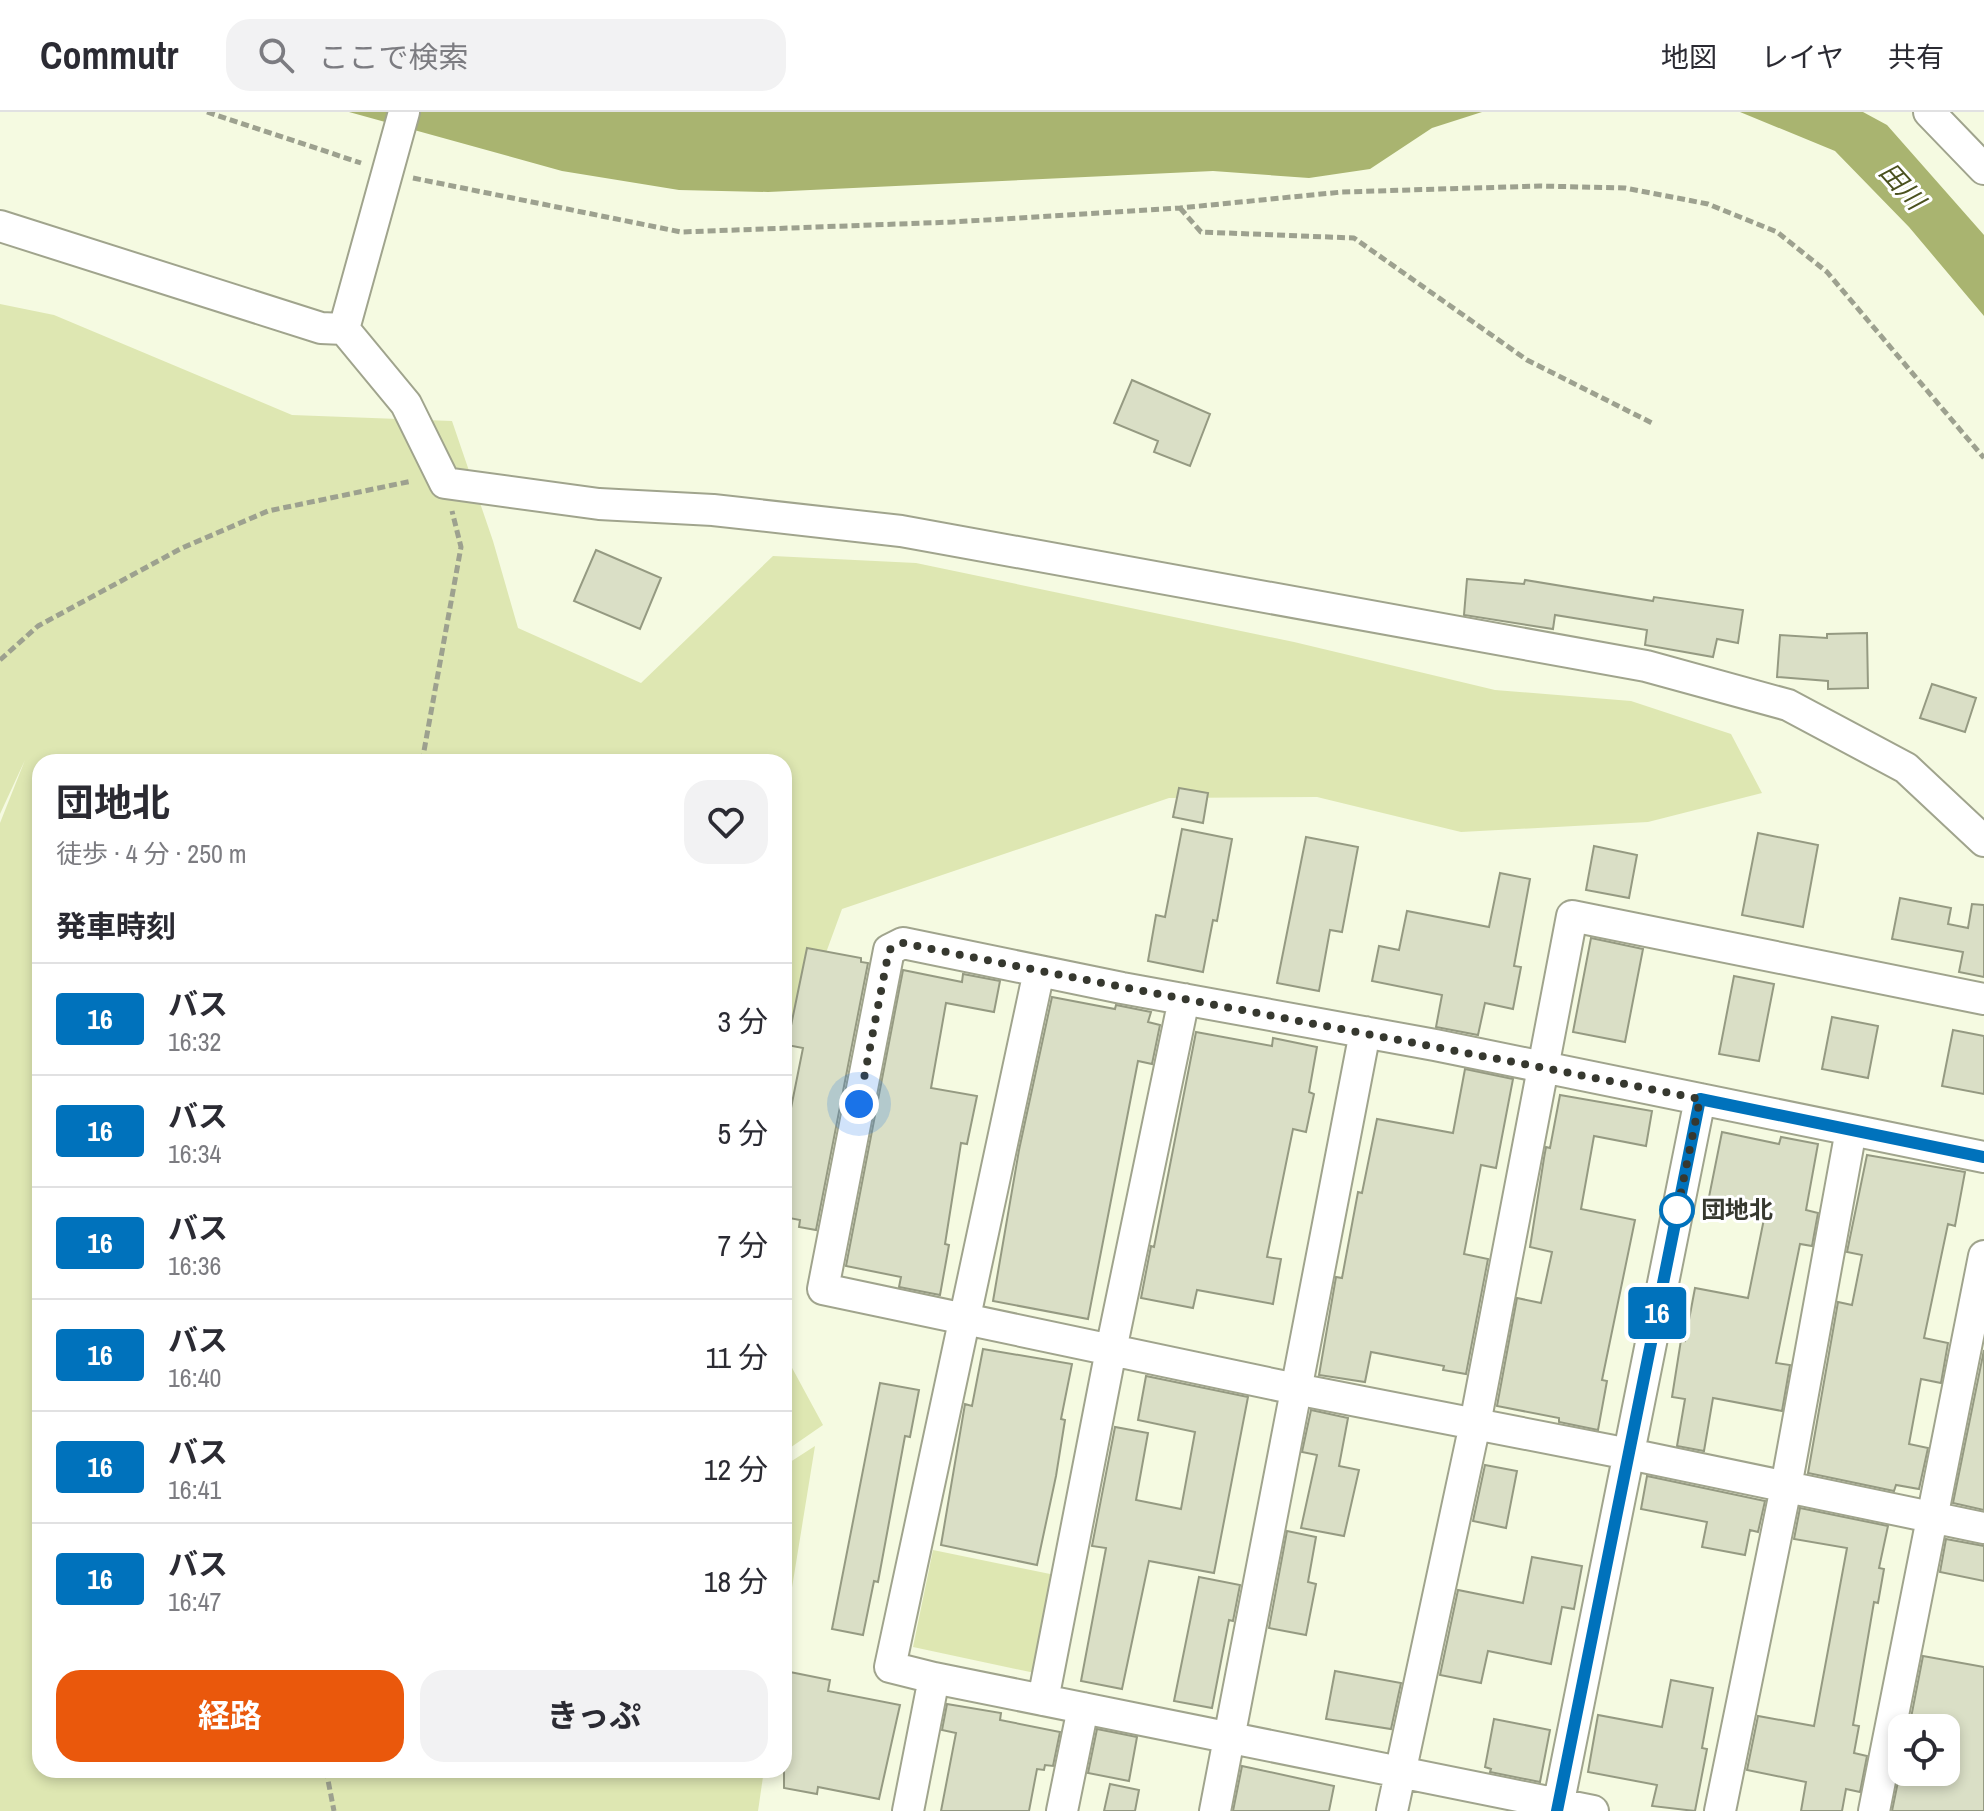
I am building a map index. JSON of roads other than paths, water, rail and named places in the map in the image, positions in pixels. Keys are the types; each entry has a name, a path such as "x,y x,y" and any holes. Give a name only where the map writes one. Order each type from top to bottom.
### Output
{"street":[{"path":"344,329 404,112"},
{"path":"1929,112 1984,169"},
{"path":"0,226 321,328 344,329 406,404 445,483 599,504 713,510 901,531 1646,666 1788,705 1906,768 1984,841"},
{"path":"1392,1811 1475,1424 1572,916 1984,999"},
{"path":"1984,1157 1542,1067 903,943 889,950 823,1289 1296,1389 1984,1528"},
{"path":"1039,971 890,1667 1558,1807 1593,1811"},
{"path":"1043,1700 1184,999"},
{"path":"1215,1811 1365,1032"},
{"path":"1558,1807 1700,1099"},
{"path":"1720,1811 1786,1487 1851,1130"},
{"path":"1874,1811 1984,1256"},
{"path":"908,1811 934,1678"},
{"path":"1062,1811 1083,1708"}],"water":[{"path":"349,112 1482,112 1432,128 1370,169 1309,178 1213,171 768,192 679,190 562,171"},
{"name":"田川","path":"1740,112 1863,112 1887,125 1984,235 1984,316 1909,227 1835,151"}],"place":[{"name":"団地北","path":"1677,1210"}]}
